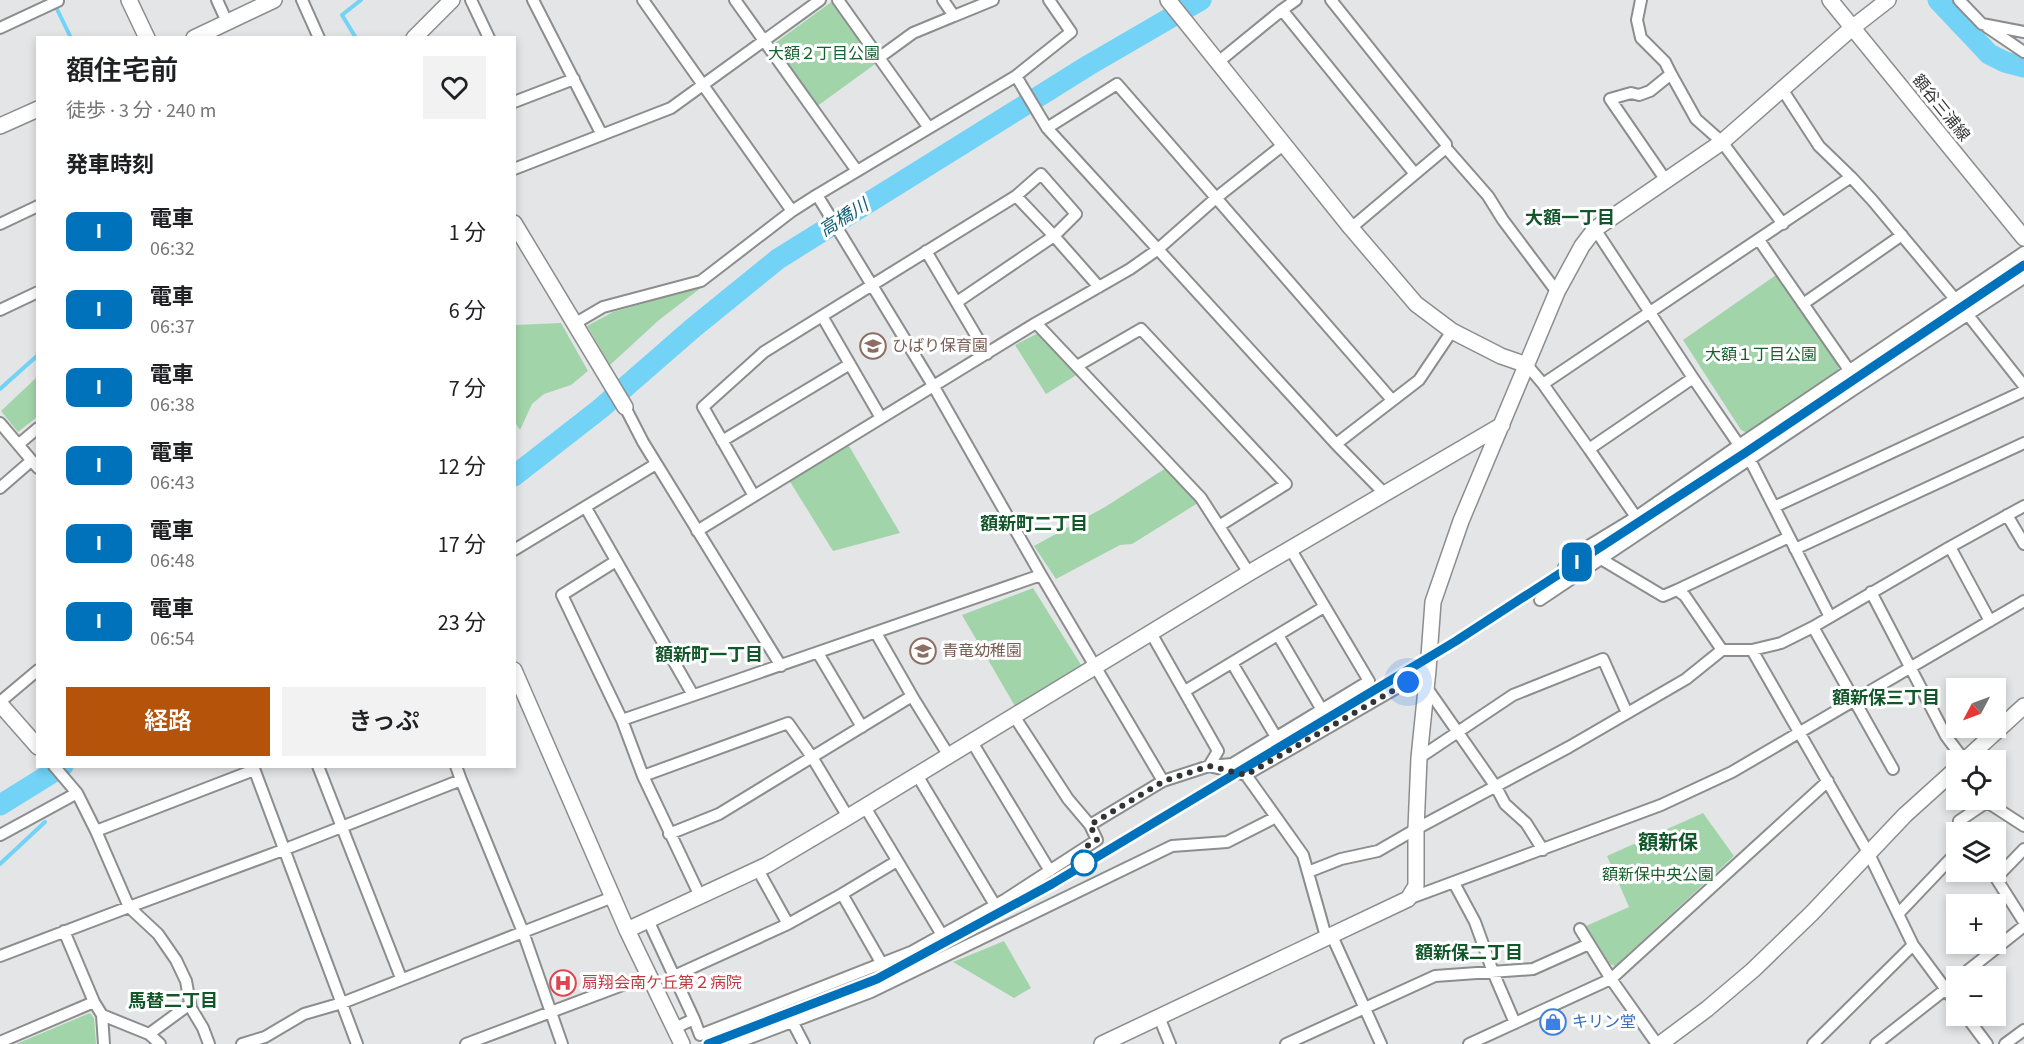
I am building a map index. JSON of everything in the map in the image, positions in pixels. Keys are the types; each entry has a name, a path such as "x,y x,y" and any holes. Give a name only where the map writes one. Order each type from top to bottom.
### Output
{"street":[{"path":"0,28 57,0"},
{"path":"129,0 146,36"},
{"path":"217,0 227,22"},
{"path":"198,36 274,0"},
{"path":"302,0 318,36"},
{"path":"417,36 452,0"},
{"path":"471,0 488,36"},
{"path":"533,0 602,135"},
{"path":"643,0 792,211"},
{"path":"735,0 857,171"},
{"path":"516,168 671,108 820,0"},
{"path":"838,0 928,128"},
{"path":"943,0 954,16"},
{"path":"880,57 913,33 993,0"},
{"path":"574,324 603,308 701,281 792,211 819,197 928,128 1018,79 1071,32 1049,0"},
{"path":"1168,0 1283,145 1416,304 1452,331 1501,356 1527,365 1543,384 1636,517"},
{"path":"1217,63 1296,0"},
{"path":"1331,0 1446,144 1446,148 1488,196 1503,220 1557,292"},
{"path":"1641,0 1637,20 1641,38 1665,62 1696,119 1722,141 1783,224"},
{"name":"額谷三浦線","path":"1830,0 2024,238"},
{"path":"1408,899 1416,886 1419,758 1433,602 1461,521 1557,292 1582,246 1595,229 1722,141 1852,28 1888,0"},
{"path":"1959,0 1982,24 2024,52"},
{"path":"1282,10 1415,174"},
{"path":"1982,24 2024,32"},
{"path":"1665,179 1610,99 1650,91 1671,74"},
{"path":"516,98 574,79"},
{"path":"1018,79 1045,125 1157,250 1384,493"},
{"path":"1045,125 1117,84 1392,400"},
{"path":"1782,89 1819,146 1851,177 1955,299"},
{"path":"0,126 36,110"},
{"path":"697,531 1036,323 1130,270 1283,145"},
{"path":"1351,228 1446,148"},
{"path":"754,496 703,407 764,352 1016,196 1041,174 1076,214 1054,236 957,302"},
{"path":"1543,384 1851,177"},
{"path":"1016,196 1099,287"},
{"path":"819,197 934,387 1041,575 1164,781"},
{"path":"0,224 36,207"},
{"path":"516,226 625,407 656,464 781,666"},
{"path":"1595,229 1750,460 1830,617"},
{"path":"1803,304 1902,235"},
{"path":"1759,240 1849,370"},
{"path":"926,251 987,354"},
{"path":"1564,567 1572,556 1636,517 2024,252"},
{"path":"1540,600 2024,278"},
{"path":"0,310 36,293"},
{"path":"1968,315 2024,386"},
{"path":"822,316 882,418"},
{"path":"1036,323 1201,498 1249,573"},
{"path":"1077,366 1141,329 1286,484 1219,526"},
{"path":"1336,444 1419,380 1452,331"},
{"path":"722,441 850,364"},
{"path":"1589,449 1693,378"},
{"path":"1774,507 2024,391"},
{"path":"0,423 34,465 0,488"},
{"path":"627,930 758,870 1249,573 1502,425"},
{"path":"19,444 36,430"},
{"path":"1795,549 2024,443"},
{"path":"516,549 656,464"},
{"path":"1308,872 1341,859 1378,851 1496,788 1686,679 1722,650 1752,650 1781,643 2024,506"},
{"path":"586,508 693,695"},
{"path":"2007,515 2024,544"},
{"path":"1601,560 1663,596 1789,537"},
{"path":"1950,548 1990,621"},
{"path":"1090,825 1164,781 1209,766 1232,764 1369,681 1291,550"},
{"path":"616,561 562,595 622,720 643,776 700,896"},
{"path":"622,720 1041,575"},
{"path":"1677,590 1685,596 1722,650"},
{"path":"1870,592 1946,736 1956,750"},
{"path":"1102,1044 1408,899 1661,805 1732,772 2024,601"},
{"path":"1185,691 1324,607"},
{"path":"1813,627 1893,769"},
{"path":"876,633 949,756"},
{"path":"1151,633 1218,751 1209,766"},
{"path":"1278,635 1322,710"},
{"path":"1752,650 1869,854 1913,945 1946,989 1876,1044"},
{"path":"818,653 862,727"},
{"path":"1419,758 1513,695 1603,659 1627,713"},
{"path":"1232,663 1276,737"},
{"path":"1246,775 1428,670"},
{"path":"36,672 0,703 36,745"},
{"path":"516,675 627,930 682,1044"},
{"path":"1427,688 1505,804 1526,823 1543,850"},
{"path":"669,834 719,814 912,696 910,693"},
{"path":"1975,750 2024,706"},
{"path":"648,920 700,1035 882,964 911,952 942,935 995,905 1097,840 1090,825 1068,799 1014,716"},
{"path":"643,776 788,723 812,757 848,817"},
{"path":"972,742 1050,871"},
{"path":"1209,766 1246,775 1303,855 1324,933 1332,936 1381,1044"},
{"path":"56,768 73,790 96,831 129,907 158,934 176,960 186,981 190,1004 209,1044"},
{"path":"96,831 253,768 357,1044"},
{"path":"319,768 401,978"},
{"path":"457,768 523,932 562,1044"},
{"path":"917,775 995,905"},
{"path":"1580,929 1611,979 1658,1044 1707,1010 1753,970 1905,815 1946,778"},
{"path":"0,956 283,850 461,780"},
{"path":"1469,1044 1611,979 1828,781"},
{"path":"0,835 73,790"},
{"path":"865,807 942,935"},
{"path":"1960,822 1974,810"},
{"path":"2000,810 2024,826"},
{"path":"734,1044 871,992 1172,846 1227,842 1276,817"},
{"path":"1973,966 2024,924 1996,878 2024,849"},
{"path":"674,976 788,924 897,861"},
{"path":"1899,913 1946,864"},
{"path":"758,870 788,924"},
{"path":"1454,883 1475,922 1515,1023"},
{"path":"842,894 882,964"},
{"path":"242,1044 265,1037 304,1014 342,1003 613,897"},
{"path":"64,931 94,1002 102,1015 104,1044"},
{"path":"1286,1044 1434,976 1533,969 1589,944"},
{"path":"1813,1044 1913,945"},
{"path":"466,1044 649,975"},
{"path":"2,1040 94,1002"},
{"path":"149,1034 190,1004"},
{"path":"102,1015 149,1034 160,1044"},
{"path":"1159,1017 1170,1044"},
{"path":"675,1028 694,1019"},
{"path":"793,1023 804,1044"},
{"path":"1974,1026 1987,1044"},
{"path":"2005,1044 2024,1030"}],"green space":[{"name":"大額２丁目公園","path":"834,0 878,62 816,107 771,46"},
{"name":"大額１丁目公園","path":"1776,275 1839,365 1838,370 1747,433 1741,430 1683,340"},
{"path":"702,287 659,320 610,365 587,326 613,312"},
{"path":"561,323 588,371 571,385 544,394 532,404 520,430 516,424 516,325"},
{"path":"1038,333 1078,374 1046,394 1015,345"},
{"path":"36,378 36,418 18,432 1,411"},
{"path":"849,446 900,533 833,551 789,480"},
{"path":"1166,468 1198,503 1132,544 1120,545 1056,579 1034,546 1105,507"},
{"path":"1033,588 1083,668 1016,708 962,615"},
{"name":"額新保中央公園","path":"1703,813 1734,856 1615,966 1610,964 1586,926 1629,907 1607,856"},
{"path":"1004,941 1031,988 1014,998 953,962"},
{"path":"90,1013 94,1018 96,1044 16,1044"}],"waterway":[{"path":"355,36 342,15 361,0"},
{"name":"高橋川","path":"516,474 600,409 693,328 778,259 1089,65 1201,0"},
{"name":"高橋川","path":"1938,0 1989,54 2005,62 2024,67"},
{"path":"54,3 70,36"},
{"path":"0,389 36,357"},
{"name":"高橋川","path":"0,805 60,768"},
{"path":"0,864 45,822"}],"railway":[{"path":"707,1044 877,979 1052,884 1456,641 1745,453 2024,265"}],"train":[{"name":"I","path":"708,1044 877,979 1052,884 1456,641 1745,453 2024,265"}],"place":[{"name":"ひばり保育園","path":"873,346"},
{"name":"青竜幼稚園","path":"923,651"},
{"name":"扇翔会南ケ丘第２病院","path":"563,983"},
{"name":"キリン堂","path":"1553,1022"}],"district":[{"name":"大額一丁目","path":"1570,218"},
{"name":"額新町二丁目","path":"1034,524"},
{"name":"額新町一丁目","path":"709,655"},
{"name":"額新保三丁目","path":"1886,698"},
{"name":"額新保","path":"1668,843"},
{"name":"額新保二丁目","path":"1469,953"},
{"name":"馬替二丁目","path":"173,1001"}],"route":[{"path":"1084,863 1081,850 1097,840 1090,825 1164,781 1209,766 1246,775 1408,682"}]}
